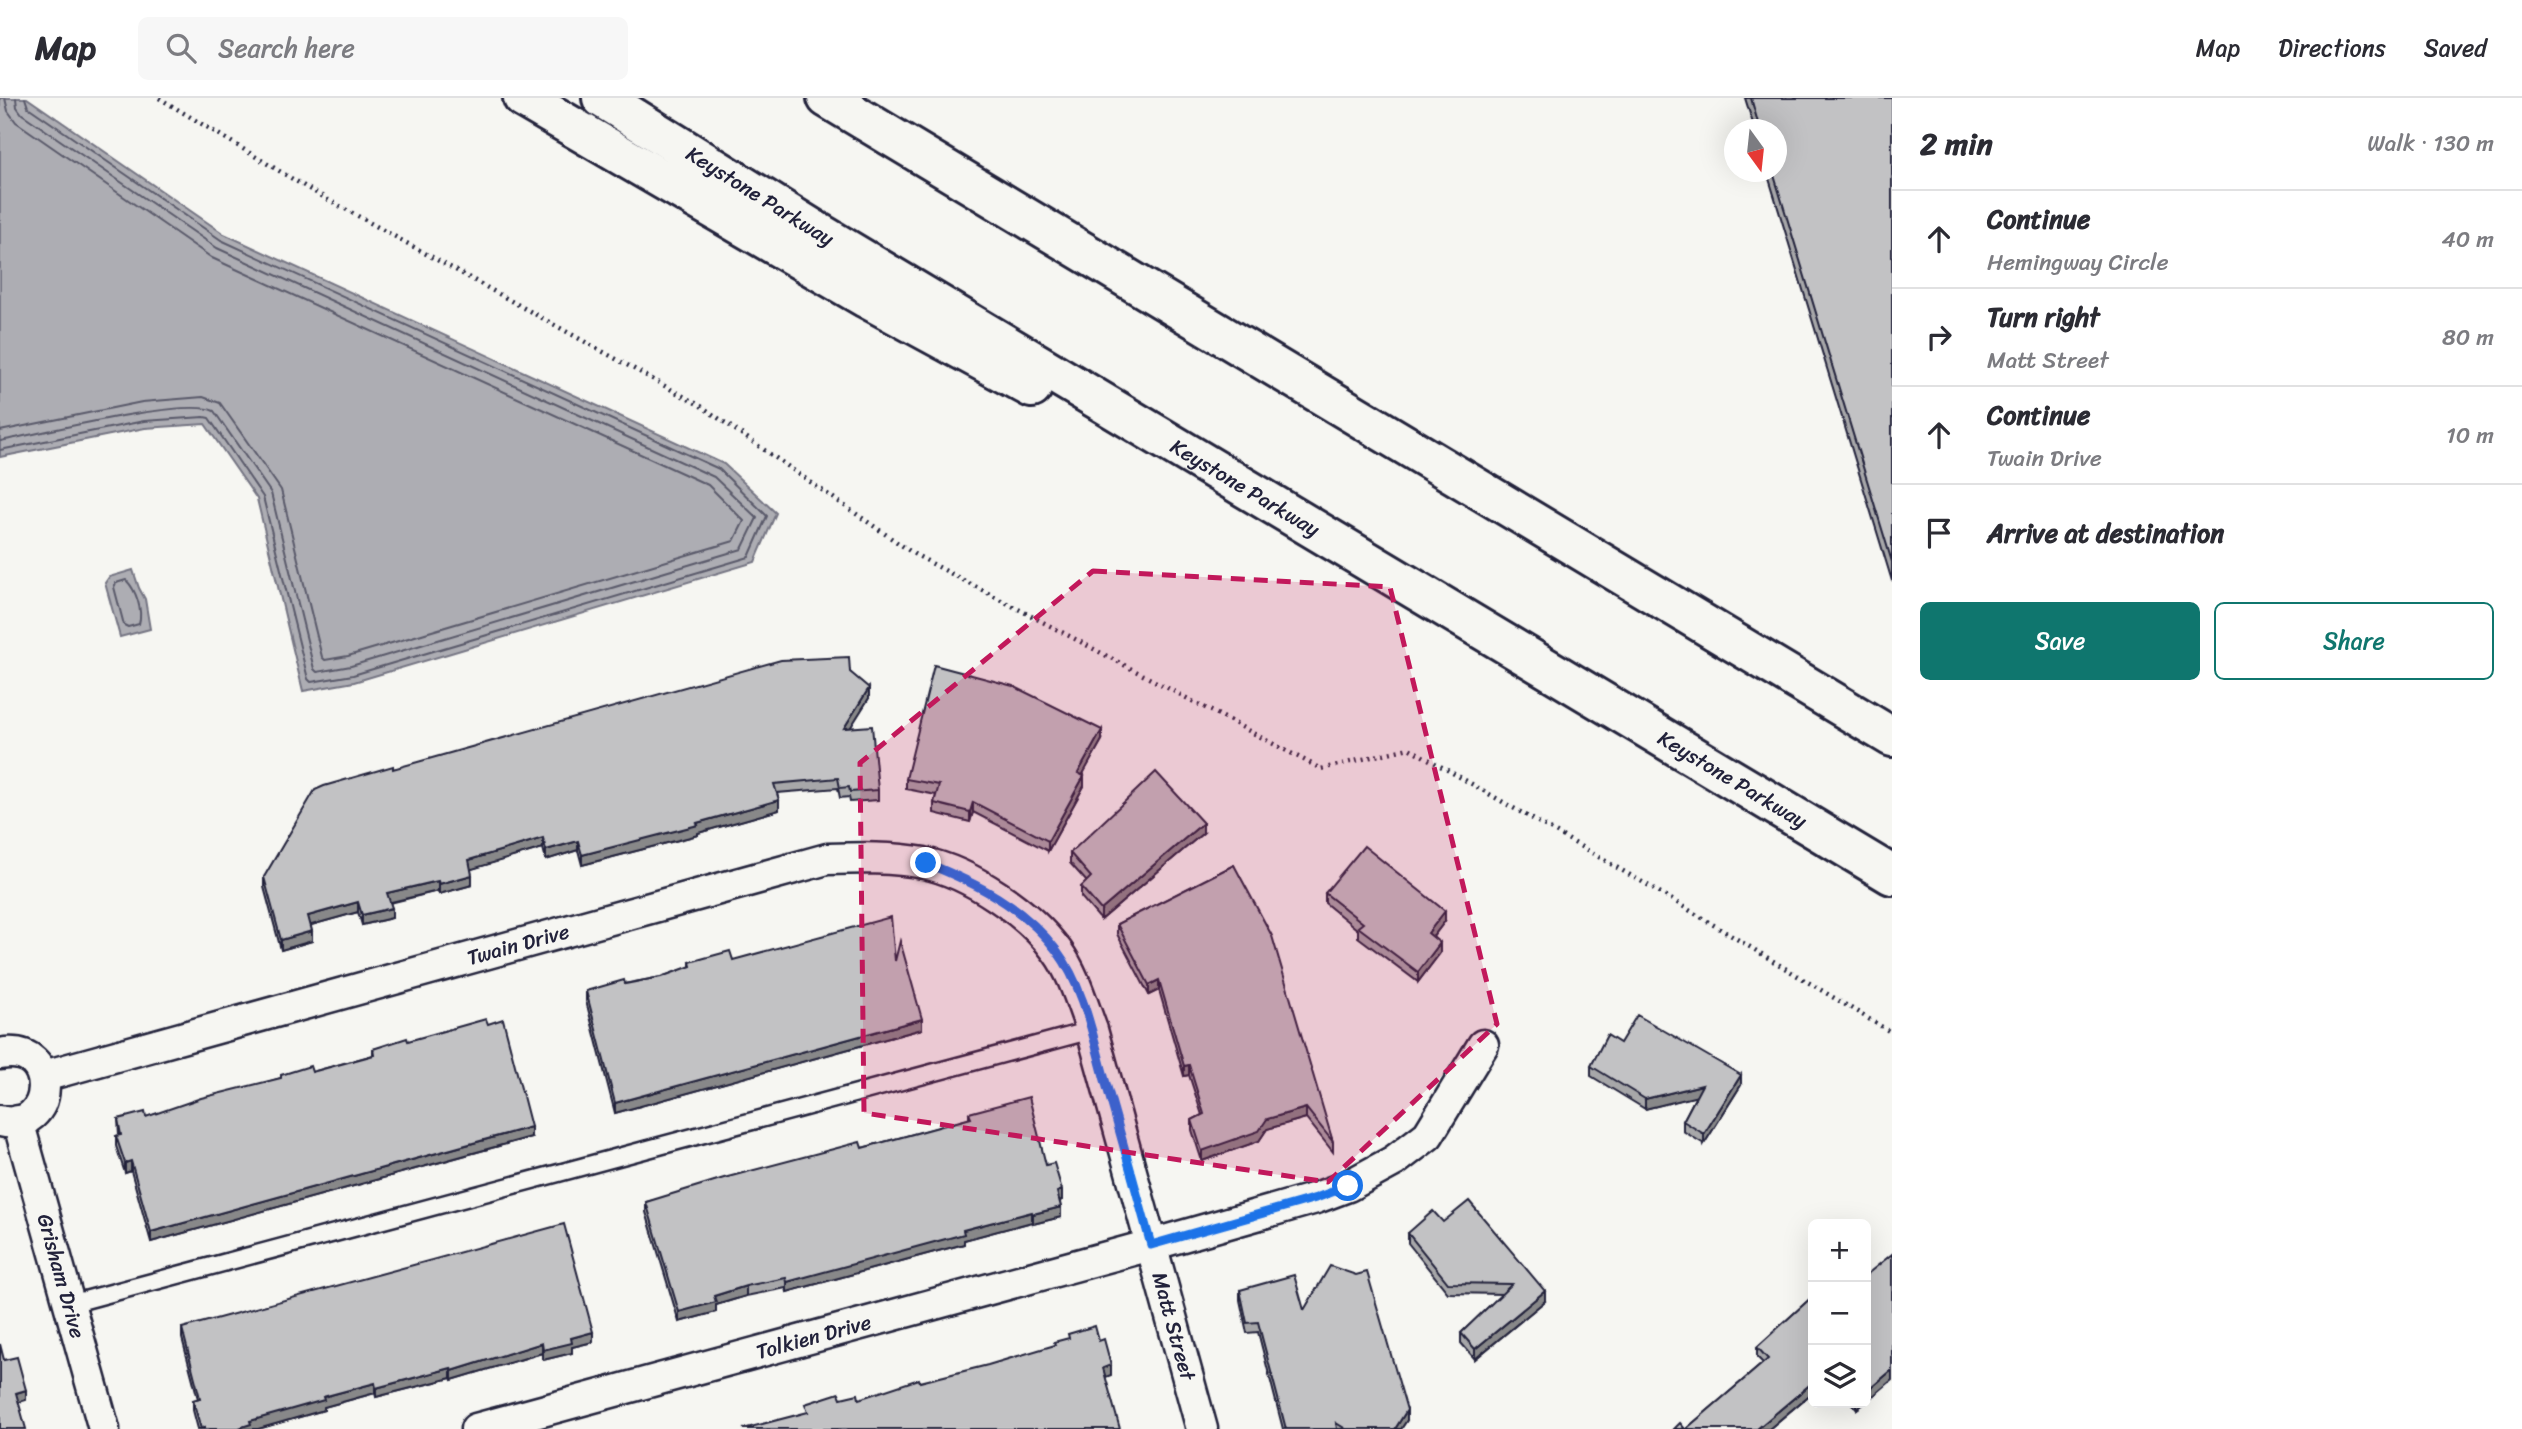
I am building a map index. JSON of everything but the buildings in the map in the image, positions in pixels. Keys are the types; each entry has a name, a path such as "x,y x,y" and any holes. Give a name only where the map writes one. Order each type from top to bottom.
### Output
{"highway":[{"path":"523,98 866,298 1563,677"},
{"name":"Keystone Parkway","path":"603,98 816,231 1892,874"},
{"path":"827,98 1892,737"},
{"path":"873,98 1117,270"}],"street":[{"name":"Twain Drive","path":"44,1076 827,859 881,858 926,863 991,892"},
{"name":"Matt Street","path":"991,892 1027,918 1058,952 1079,993 1202,1429"},
{"name":"Tolkien Drive","path":"476,1429 1151,1245 1316,1198 1348,1186 1394,1161 1428,1135 1483,1045"},
{"path":"0,1053 19,1054 29,1058 44,1076 43,1099 37,1109 29,1117 9,1121"},
{"name":"Grisham Drive","path":"9,1121 70,1304 104,1429"}],"lane":[{"path":"70,1304 1091,1030"}],"path":[{"path":"159,98 309,188 701,405 926,560 1321,769 1409,748 1651,887 1892,1033"}],"highlighted area":[{"path":"1093,571 1390,587 1497,1024 1328,1182 864,1113 860,763"}],"water":[{"path":"0,98 27,98 224,234 724,464 776,513 755,562 354,682 303,691 257,499 205,424 145,428 0,457"},
{"path":"133,570 145,599 150,629 120,637 105,583 109,577"}],"route":[{"path":"926,863 991,892 1027,918 1058,952 1079,993 1091,1030 1151,1245 1316,1198 1348,1186"}]}
